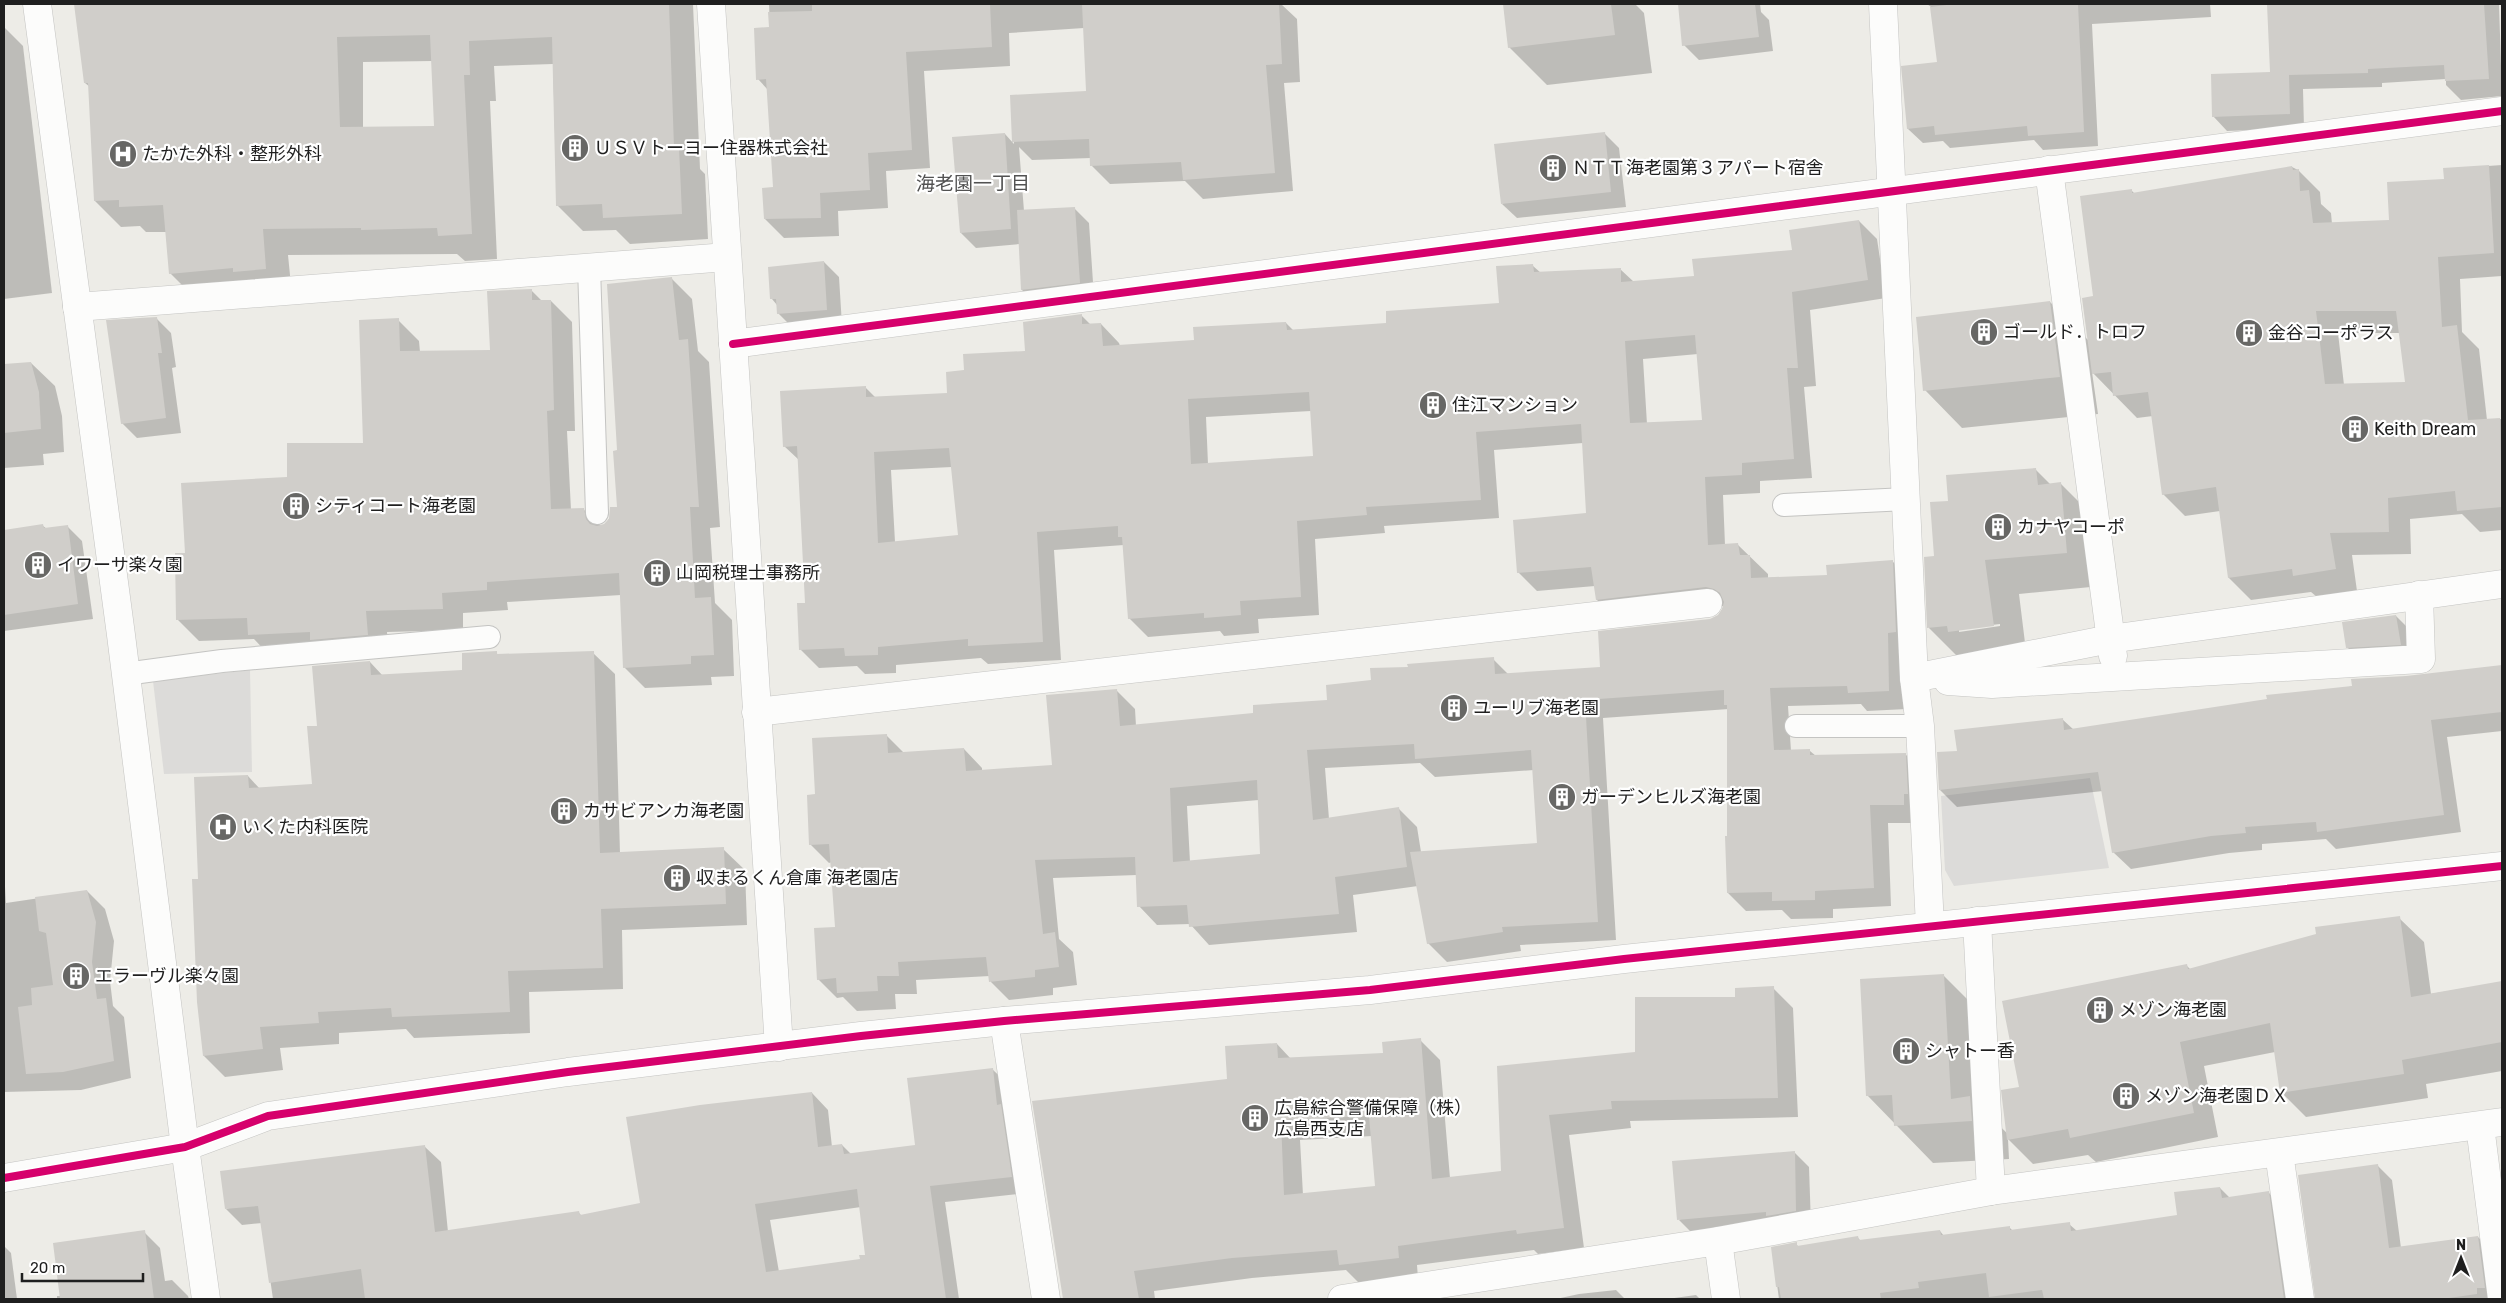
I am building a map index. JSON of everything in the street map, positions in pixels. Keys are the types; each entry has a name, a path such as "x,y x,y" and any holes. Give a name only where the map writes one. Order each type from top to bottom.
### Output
{"street":[{"path":"37,4 126,674 185,1147 206,1299"},
{"path":"711,4 779,1047"},
{"path":"1883,4 1914,678 1920,726 1930,926"},
{"path":"733,344 2502,110"},
{"path":"2050,170 2110,639 2117,678"},
{"path":"77,307 727,257"},
{"path":"1914,678 2110,639 2502,584"},
{"path":"1914,678 1992,684 2422,659 2419,595"},
{"path":"756,712 1708,603"},
{"path":"4,1178 185,1147 268,1116 577,1070 1004,1021 1370,990 1930,926 2502,866"},
{"path":"1977,921 1991,1191"},
{"path":"1004,1021 1046,1299"},
{"path":"1342,1299 1718,1241 1991,1191 2491,1124 2502,1299"},
{"path":"2279,1153 2300,1299"},
{"path":"1718,1241 1726,1299"}],"lane":[{"path":"589,267 597,513"},
{"path":"1784,505 1906,499"},
{"path":"126,674 241,659 489,637"},
{"path":"1796,726 1920,726"}],"shaded area":[{"path":"250,670 252,772 164,774 153,681"},
{"path":"2090,778 2109,868 1954,886 1945,870 1941,796"}],"building":[{"path":"74,4 669,4 674,147 679,147 682,214 603,218 602,204 556,206 552,37 469,41 470,75 464,75 472,234 438,236 437,228 361,230 361,228 263,229 266,269 233,272 233,268 169,274 163,205 119,207 119,200 94,201 88,83 84,83","holes":["430,35 434,126 340,127 337,37"]},
{"path":"812,4 990,4 992,47 906,52 912,150 868,153 870,190 820,193 821,218 764,219 762,188 773,187 766,79 756,80 754,28 769,27 768,12 812,11"},
{"path":"1082,4 1279,4 1282,64 1266,65 1275,173 1183,180 1181,162 1090,166 1089,139 1012,142 1010,95 1086,91"},
{"path":"1503,4 1611,4 1615,35 1508,48"},
{"path":"1678,4 1755,4 1759,37 1682,46"},
{"path":"1955,4 2078,4 2084,132 2028,136 2027,126 1935,135 1934,126 1907,129 1901,66 1937,62 1930,7"},
{"path":"2267,4 2484,4 2489,79 2445,81 2444,65 2368,69 2368,73 2289,75 2290,114 2212,117 2211,74 2270,72"},
{"name":"ＮＴＴ海老園第３アパート宿舎","path":"1605,132 1611,192 1501,204 1494,144"},
{"path":"1005,133 1011,229 960,233 952,137"},
{"path":"2489,165 2494,253 2438,257 2442,327 2457,325 2468,420 2500,418 2502,507 2457,511 2455,491 2388,498 2389,532 2330,533 2336,569 2293,576 2292,569 2228,578 2216,487 2162,495 2148,392 2113,396 2111,372 2092,374 2082,298 2093,296 2080,196 2132,189 2132,193 2292,166 2293,170 2299,169 2300,191 2309,190 2313,223 2389,220 2387,182 2444,179 2443,168","holes":["2316,311 2396,311 2405,382 2325,384"]},
{"path":"1075,207 1080,283 1021,290 1017,210"},
{"path":"1859,220 1868,280 1792,292 1798,368 1787,368 1794,459 1742,463 1742,475 1705,477 1708,545 1738,543 1740,555 1750,555 1751,578 1827,575 1826,565 1893,560 1896,632 1888,633 1889,691 1848,693 1847,686 1770,688 1774,750 1810,749 1810,755 1906,753 1908,794 1904,794 1904,805 1870,805 1874,888 1815,891 1815,900 1772,901 1772,892 1727,893 1725,836 1727,836 1727,705 1724,705 1724,690 1585,700 1598,922 1502,927 1503,932 1427,944 1410,852 1537,843 1531,750 1415,759 1414,744 1307,750 1313,820 1399,807 1407,867 1335,877 1339,914 1189,927 1187,905 1137,907 1135,857 1035,860 1043,934 1055,932 1059,967 1035,970 1035,977 989,982 986,957 898,962 899,976 877,976 878,991 837,993 836,978 817,980 814,928 835,927 829,844 809,845 807,795 815,794 812,738 887,734 888,753 964,748 966,771 1052,765 1046,695 1117,689 1120,726 1253,713 1253,705 1327,700 1326,685 1371,680 1370,668 1408,667 1407,664 1494,657 1495,674 1600,667 1598,631 1710,619 1718,615 1724,602 1720,593 1706,587 1596,600 1591,567 1517,573 1513,520 1586,513 1581,424 1476,432 1481,500 1366,507 1367,515 1297,521 1301,597 1240,601 1241,615 1204,618 1204,613 1128,619 1122,537 1118,537 1118,526 1037,532 1043,642 968,646 968,639 878,647 878,655 845,656 844,648 799,650 797,603 805,603 797,446 783,447 780,391 866,386 866,397 947,393 946,372 964,370 963,354 1025,351 1023,322 1082,314 1082,324 1101,323 1103,346 1194,340 1193,327 1286,322 1287,330 1386,323 1386,311 1499,303 1496,266 1533,264 1534,272 1621,268 1621,282 1694,276 1692,259 1792,250 1789,230","holes":["1695,335 1702,420 1630,423 1625,341","1309,392 1313,456 1191,464 1188,399","949,448 958,535 878,543 874,452","1257,780 1260,854 1173,862 1170,788"]},
{"path":"824,261 827,310 777,314 776,299 770,299 768,267"},
{"path":"672,277 679,340 688,339 699,507 690,507 695,598 711,597 714,655 691,656 691,664 623,668 619,573 487,582 487,590 442,593 443,609 366,611 368,635 310,640 310,632 248,635 247,618 176,620 175,553 185,553 181,483 287,477 287,443 363,443 359,320 399,318 400,351 490,350 487,291 532,289 532,300 551,300 554,410 547,411 551,509 584,508 586,519 590,524 597,526 604,524 609,519 610,507 617,507 613,451 617,450 607,284"},
{"name":"ゴールド．トロフ","path":"2050,301 2060,377 1923,391 1916,317"},
{"path":"157,317 162,353 158,353 166,418 121,424 106,320"},
{"path":"31,362 39,392 41,429 4,433 4,364"},
{"name":"カナヤコーポ","path":"2036,468 2038,485 2061,482 2067,553 1985,560 1994,626 1948,632 1947,626 1927,628 1924,557 1934,556 1930,502 1948,501 1946,475"},
{"name":"イワーサ楽々園","path":"43,524 44,528 68,525 78,604 4,615 4,530"},
{"path":"2396,615 2401,645 2346,648 2342,622"},
{"path":"497,651 497,654 594,651 600,853 724,847 726,904 601,909 603,968 508,971 510,1012 392,1017 391,1008 318,1012 319,1023 260,1027 263,1049 203,1056 197,1002 192,879 198,879 194,777 248,775 249,788 312,784 307,726 317,726 312,666 370,661 371,675 462,670 462,653"},
{"path":"2502,665 2502,712 2431,720 2444,815 2317,832 2316,822 2245,827 2246,833 2211,836 2112,853 2098,772 1939,790 1937,752 1957,751 1954,730 2063,718 2064,730 2267,699 2266,695 2352,686 2351,679 2406,676"},
{"name":"エラーヴル楽々園","path":"87,890 96,922 92,962 97,999 106,998 114,1061 63,1072 26,1074 18,1007 32,1005 31,988 53,985 46,933 39,931 35,897"},
{"path":"2400,916 2411,997 2502,981 2502,1042 2402,1060 2404,1074 2280,1093 2270,1023 2180,1042 2194,1113 2070,1138 2068,1129 2007,1140 2001,1090 2019,1087 2002,1001 2187,964 2188,969 2316,934 2315,927"},
{"name":"シャトー香","path":"1944,974 1951,1099 1970,1096 1972,1121 1894,1126 1892,1095 1866,1096 1860,979"},
{"path":"1774,986 1778,1098 1611,1101 1612,1109 1549,1115 1564,1228 1517,1234 1516,1230 1398,1246 1399,1258 1339,1265 1337,1250 1232,1258 1134,1271 1139,1299 1063,1299 1032,1101 1227,1079 1225,1046 1277,1043 1278,1058 1383,1053 1382,1042 1421,1038 1432,1179 1501,1171 1497,1066 1635,1052 1635,997 1735,997 1735,988","holes":["1369,1116 1375,1186 1284,1195 1281,1120"]},
{"path":"993,1068 997,1105 1001,1104 1012,1177 930,1186 946,1299 365,1299 361,1269 269,1283 258,1206 225,1209 220,1171 425,1145 435,1232 579,1211 580,1215 640,1203 626,1117 700,1105 812,1092 818,1147 842,1144 844,1154 915,1145 907,1078","holes":["857,1189 865,1255 859,1255 860,1259 766,1272 755,1204"]},
{"path":"1795,1151 1796,1211 1766,1216 1766,1212 1677,1220 1672,1161"},
{"path":"2378,1164 2389,1248 2478,1236 2485,1288 2477,1288 2477,1294 2442,1299 2315,1299 2298,1175"},
{"path":"2220,1187 2222,1198 2269,1191 2284,1299 2044,1299 2042,1290 1989,1297 1986,1273 1918,1282 1919,1288 1880,1293 1881,1299 1781,1299 1779,1287 1776,1287 1771,1247 1797,1242 1797,1246 1858,1236 1859,1240 1940,1230 1941,1235 2010,1226 2010,1230 2070,1222 2071,1231 2177,1215 2174,1192"},
{"path":"145,1230 154,1299 60,1299 53,1243"}],"cycle path":[{"path":"733,344 2502,111"},
{"path":"4,1178 185,1147 268,1116 568,1072 861,1036 1004,1021 1370,990 1624,959 2502,866"}],"place":[{"name":"ＵＳＶトーヨー住器株式会社","path":"575,148"},
{"name":"たかた外科・整形外科","path":"123,154"},
{"name":"ＮＴＴ海老園第３アパート宿舎","path":"1553,168"},
{"name":"ゴールド．トロフ","path":"1984,332"},
{"name":"金谷コーポラス","path":"2249,333"},
{"name":"住江マンション","path":"1433,405"},
{"name":"Keith Dream","path":"2355,429"},
{"name":"シティコート海老園","path":"296,506"},
{"name":"カナヤコーポ","path":"1998,527"},
{"name":"イワーサ楽々園","path":"38,565"},
{"name":"山岡税理士事務所","path":"657,573"},
{"name":"ユーリブ海老園","path":"1454,708"},
{"name":"ガーデンヒルズ海老園","path":"1562,797"},
{"name":"カサビアンカ海老園","path":"564,811"},
{"name":"いくた内科医院","path":"223,827"},
{"name":"収まるくん倉庫 海老園店","path":"677,878"},
{"name":"エラーヴル楽々園","path":"76,976"},
{"name":"メゾン海老園","path":"2100,1010"},
{"name":"シャトー香","path":"1906,1051"},
{"name":"メゾン海老園ＤＸ","path":"2126,1096"},
{"name":"広島綜合警備保障（株） 広島西支店","path":"1255,1118"}],"district":[{"name":"海老園一丁目","path":"973,183"}]}
